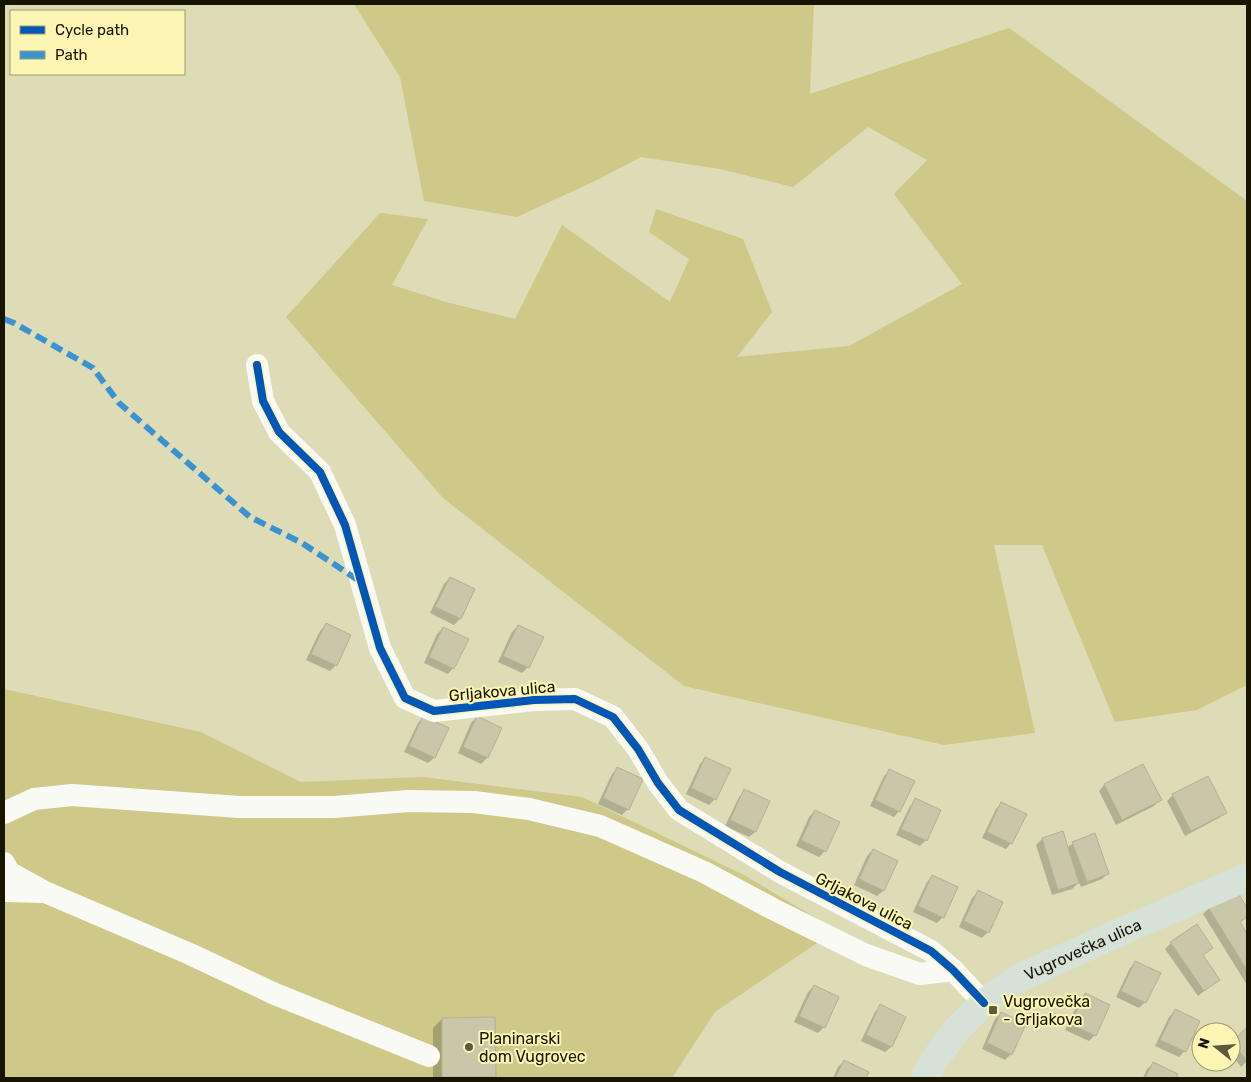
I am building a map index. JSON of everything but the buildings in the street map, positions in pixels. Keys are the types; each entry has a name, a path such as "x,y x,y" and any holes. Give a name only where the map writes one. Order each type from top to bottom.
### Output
{"main road":[{"name":"Vugrovečka ulica","path":"925,1078 933,1062 957,1029 984,1003 1017,979 1247,877"}],"street":[{"name":"Grljakova ulica","path":"257,365 263,401 278,432 320,472 345,525 380,648 405,698 434,711 534,700 575,699 614,718 638,749 658,782 679,810 780,872 930,951 953,970 984,1003"},
{"path":"4,813 34,799 72,795 239,807 334,806 408,801 474,802 529,809 600,826 704,872 866,955 920,974 953,970"},
{"path":"4,863 9,872 45,892 190,954 275,994 429,1056"},
{"path":"4,891 45,892"}],"shaded area":[{"path":"354,4 814,4 810,94 1009,28 1247,201 1247,685 1197,710 1115,722 1042,545 994,545 1035,733 944,745 684,686 443,498 286,317 380,213 428,219 392,285 446,302 515,319 562,225 670,302 689,259 649,232 656,209 743,239 772,312 737,357 849,346 962,284 894,194 927,160 868,127 793,187 720,169 641,157 597,180 517,217 424,201 400,77"},
{"path":"4,689 201,732 301,782 423,777 582,797 744,875 836,930 715,1012 672,1078 4,1078"}],"marked path":[{"path":"4,319 93,368 119,403 250,517 302,543 361,582"}],"cycle path":[{"path":"257,365 263,401 279,432 320,472 345,525 380,648 405,698 434,711 534,700 575,699 613,717 638,749 658,783 679,810 780,872 931,951 953,970 984,1003"}],"place":[{"name":"Vugrovečka - Grljakova","path":"993,1010"},
{"name":"Planinarski dom Vugrovec","path":"469,1047"}]}
